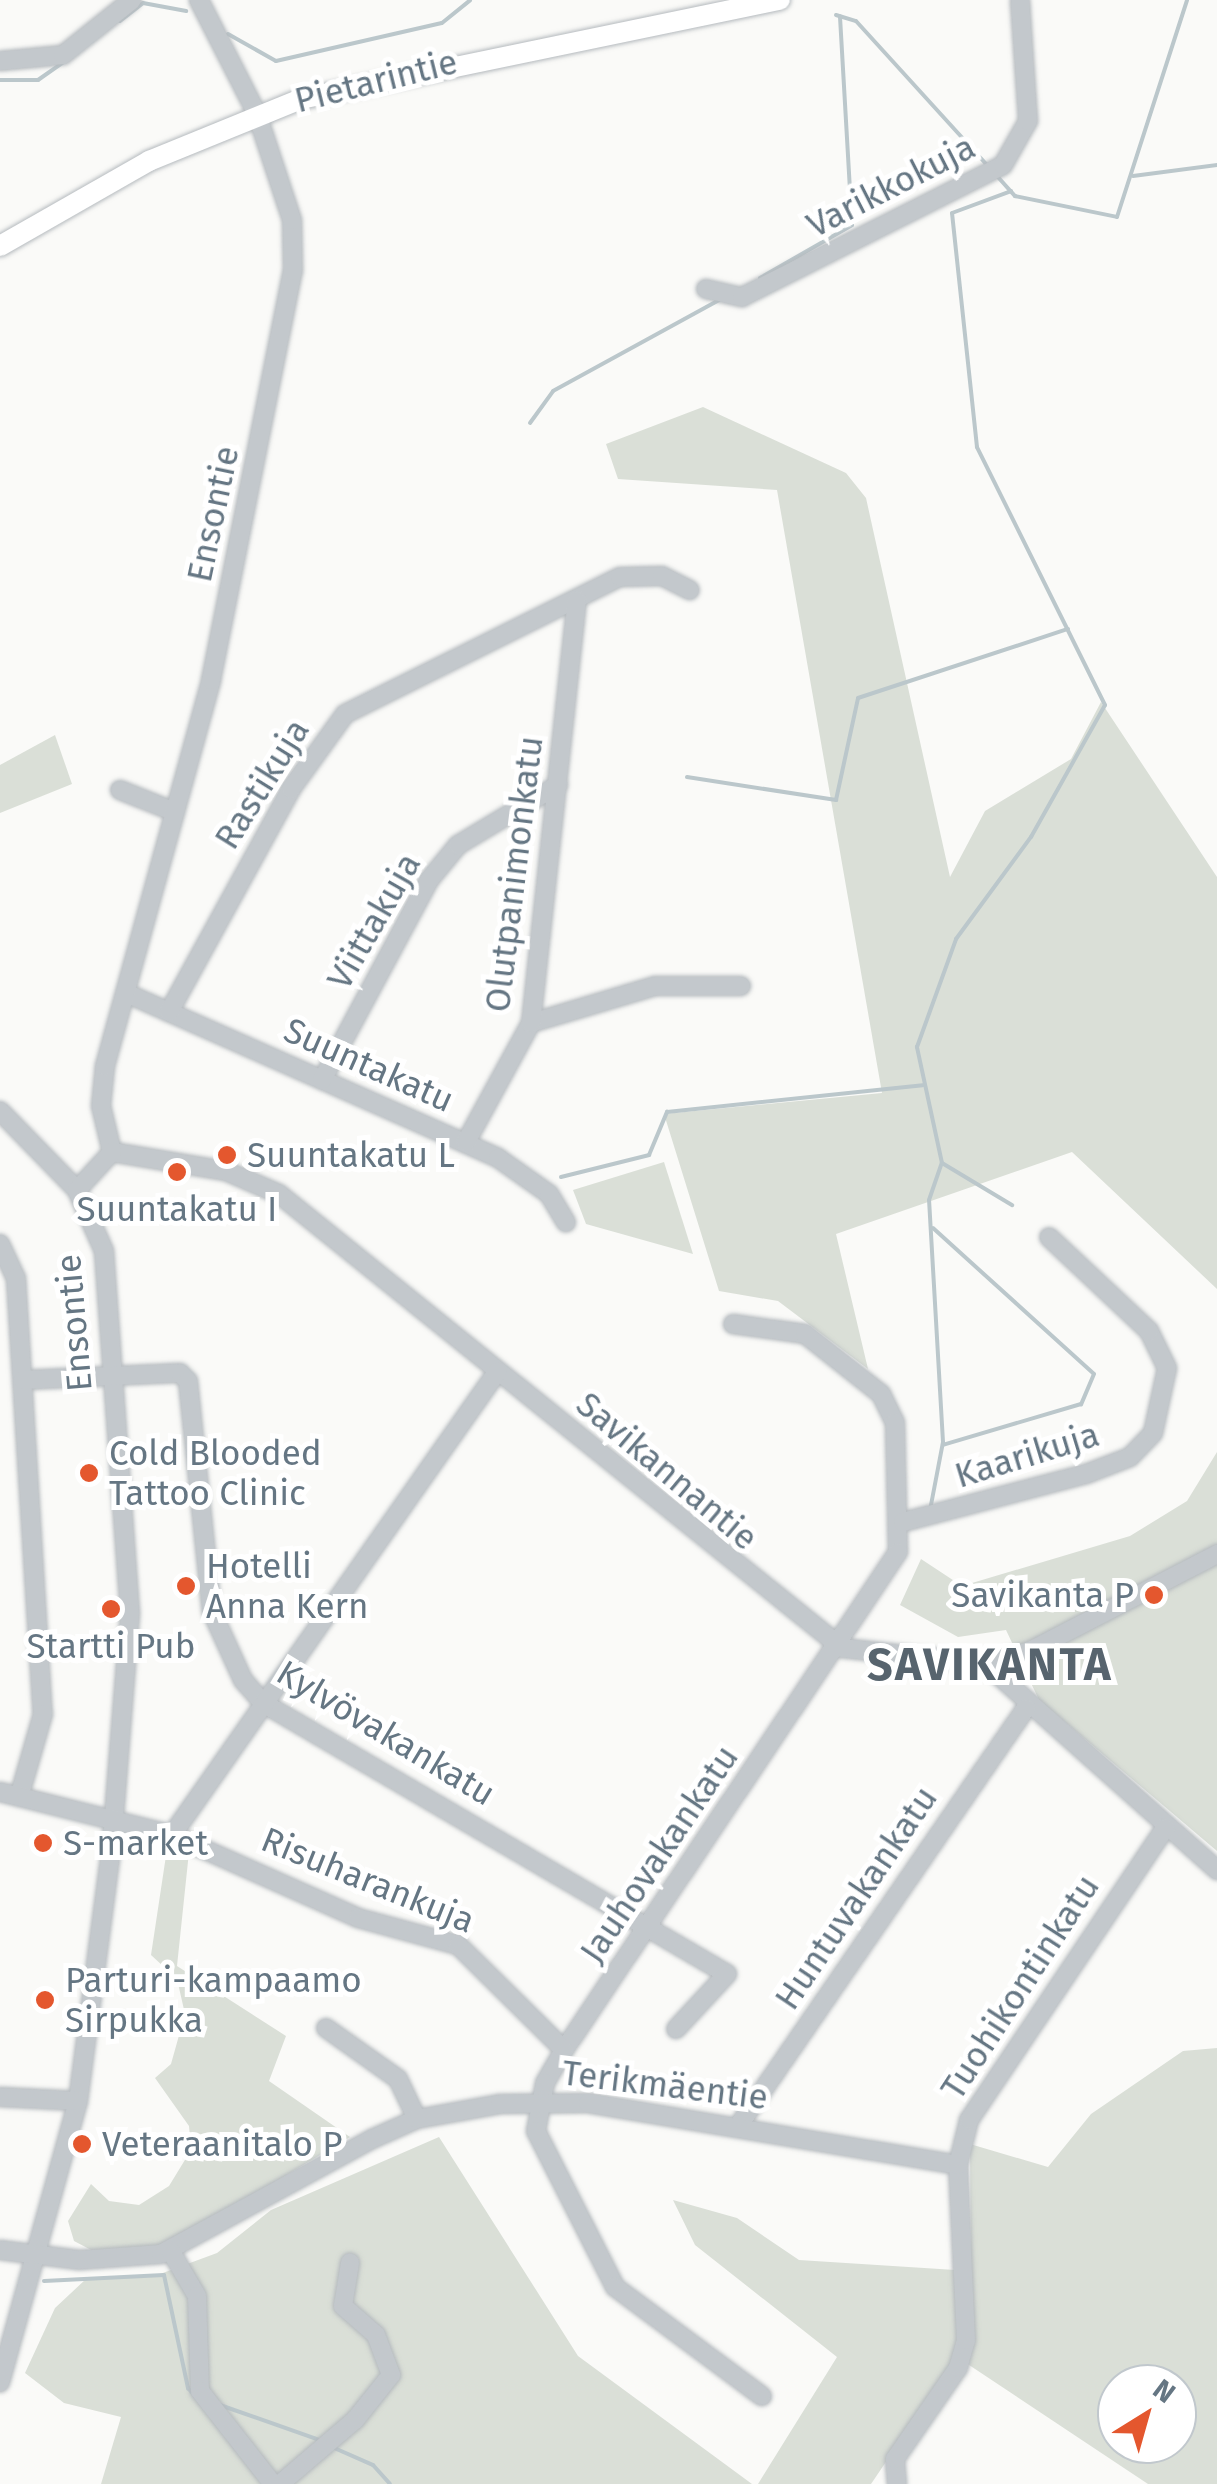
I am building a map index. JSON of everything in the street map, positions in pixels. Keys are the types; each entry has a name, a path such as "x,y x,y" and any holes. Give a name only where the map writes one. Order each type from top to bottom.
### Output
{"main road":[{"name":"Pietarintie","path":"0,246 112,179 257,114 432,64 780,0"}],"street":[{"path":"0,61 63,54 132,0"},
{"name":"Ensontie","path":"112,1152 102,1084 212,680 293,271 292,220 257,114 200,0"},
{"name":"Varikkokuja","path":"706,289 742,297 1004,165 1028,120 1020,0"},
{"name":"Rastikuja","path":"169,1012 291,788 345,714 577,600 639,575 690,590"},
{"name":"Olutpanimonkatu","path":"466,1142 531,1023 577,600"},
{"name":"Viittakuja","path":"322,1080 430,879 458,845 558,785"},
{"path":"120,790 175,812"},
{"path":"531,1023 655,986 741,986"},
{"name":"Suuntakatu","path":"126,993 466,1142 530,1178 566,1222"},
{"name":"Ensontie","path":"0,1110 76,1190 104,1251 130,1613 114,1821 78,2101 0,2382"},
{"path":"76,1190 112,1152"},
{"name":"Savikannantie","path":"112,1152 226,1171 279,1194 842,1648"},
{"name":"Kaarikuja","path":"903,1522 1086,1474 1130,1458 1153,1432 1167,1368 1149,1331 1049,1236"},
{"path":"0,1244 16,1278 42,1714 19,1797"},
{"path":"733,1324 805,1334 882,1394 895,1422 903,1522"},
{"path":"172,1834 497,1372"},
{"name":"Kylvövakankatu","path":"23,1380 180,1373 188,1381 212,1612 220,1645 264,1703 727,1974 676,2029"},
{"name":"Jauhovakankatu","path":"538,2102 564,2050 842,1648 884,1580 903,1522"},
{"path":"842,1648 986,1664 1217,1554"},
{"path":"986,1664 1026,1708 1217,1870"},
{"name":"Huntuvakankatu","path":"740,2125 1026,1708"},
{"name":"Risuharankuja","path":"0,1792 172,1834 358,1918 458,1946 564,2050"},
{"name":"Tuohikontinkatu","path":"895,2478 958,2368 966,2340 958,2165 968,2120 1006,2055 1165,1828"},
{"path":"326,2028 398,2079 417,2119"},
{"path":"0,2097 78,2101"},
{"path":"538,2102 536,2131 615,2286 762,2396"},
{"name":"Terikmäentie","path":"0,2250 37,2257 113,2261 170,2250 417,2119 538,2102 740,2125 958,2165"},
{"path":"170,2250 197,2296 200,2391 276,2484 355,2420 390,2375 376,2335 343,2306 350,2264"}],"shaded area":[{"path":"703,407 846,473 866,498 950,877 985,811 1071,759 1101,702 1217,877 1217,1289 1072,1152 836,1234 868,1369 778,1301 719,1291 664,1114 882,1093 777,490 618,479 606,444"},
{"path":"55,735 72,784 0,813 0,765"},
{"path":"664,1162 693,1254 586,1224 573,1190"},
{"path":"1217,1452 1217,1851 1039,1700 1006,1630 958,1637 900,1605 921,1559 962,1586 1130,1536 1187,1501"},
{"path":"167,1849 189,1852 177,1966 286,2036 269,2081 350,2137 198,2228 145,2251 95,2252 74,2241 68,2221 91,2184 109,2201 139,2205 169,2186 191,2150 189,2126 155,2078 171,2064 185,2014 177,1979 151,1955"},
{"path":"1217,2048 1217,2484 1148,2484 1118,2464 1197,2464 1197,2364 1097,2364 1097,2450 957,2357 871,2484 758,2484 837,2357 695,2245 673,2200 737,2218 799,2260 971,2271 970,2144 1048,2167 1091,2114 1183,2051"},
{"path":"439,2137 578,2356 752,2484 101,2484 121,2417 64,2403 25,2373 55,2308 86,2279 152,2277 217,2253 271,2210"}],"waterway":[{"path":"228,34 276,61 442,23 470,0"},
{"path":"997,176 1015,196 1117,217 1187,0"},
{"path":"120,21 143,3 186,11"},
{"path":"836,15 856,21 987,165"},
{"path":"760,278 852,225 840,16"},
{"path":"0,80 38,80 64,62"},
{"path":"1133,176 1217,165"},
{"path":"931,1505 943,1442 929,1200 942,1163 917,1047 956,939 1031,837 1105,705 977,447 952,213 1011,191"},
{"path":"530,423 553,391 721,299"},
{"path":"687,777 836,800 858,698 1068,629"},
{"path":"561,1177 649,1155 667,1112 923,1085"},
{"path":"942,1163 1012,1205"},
{"path":"933,1228 1094,1374 1081,1404 943,1445"},
{"path":"44,2281 164,2275 188,2388 202,2404"},
{"path":"217,2404 320,2440"},
{"path":"332,2447 373,2465 390,2484"}],"place":[{"name":"Suuntakatu L","path":"227,1155"},
{"name":"Suuntakatu I","path":"177,1172"},
{"name":"Cold Blooded Tattoo Clinic","path":"89,1473"},
{"name":"Hotelli Anna Kern","path":"186,1586"},
{"name":"Savikanta P","path":"1154,1595"},
{"name":"Startti Pub","path":"111,1609"},
{"name":"S-market","path":"43,1843"},
{"name":"Parturi-kampaamo Sirpukka","path":"45,2000"},
{"name":"Veteraanitalo P","path":"82,2144"}],"district":[{"name":"SAVIKANTA","path":"990,1666"}]}
